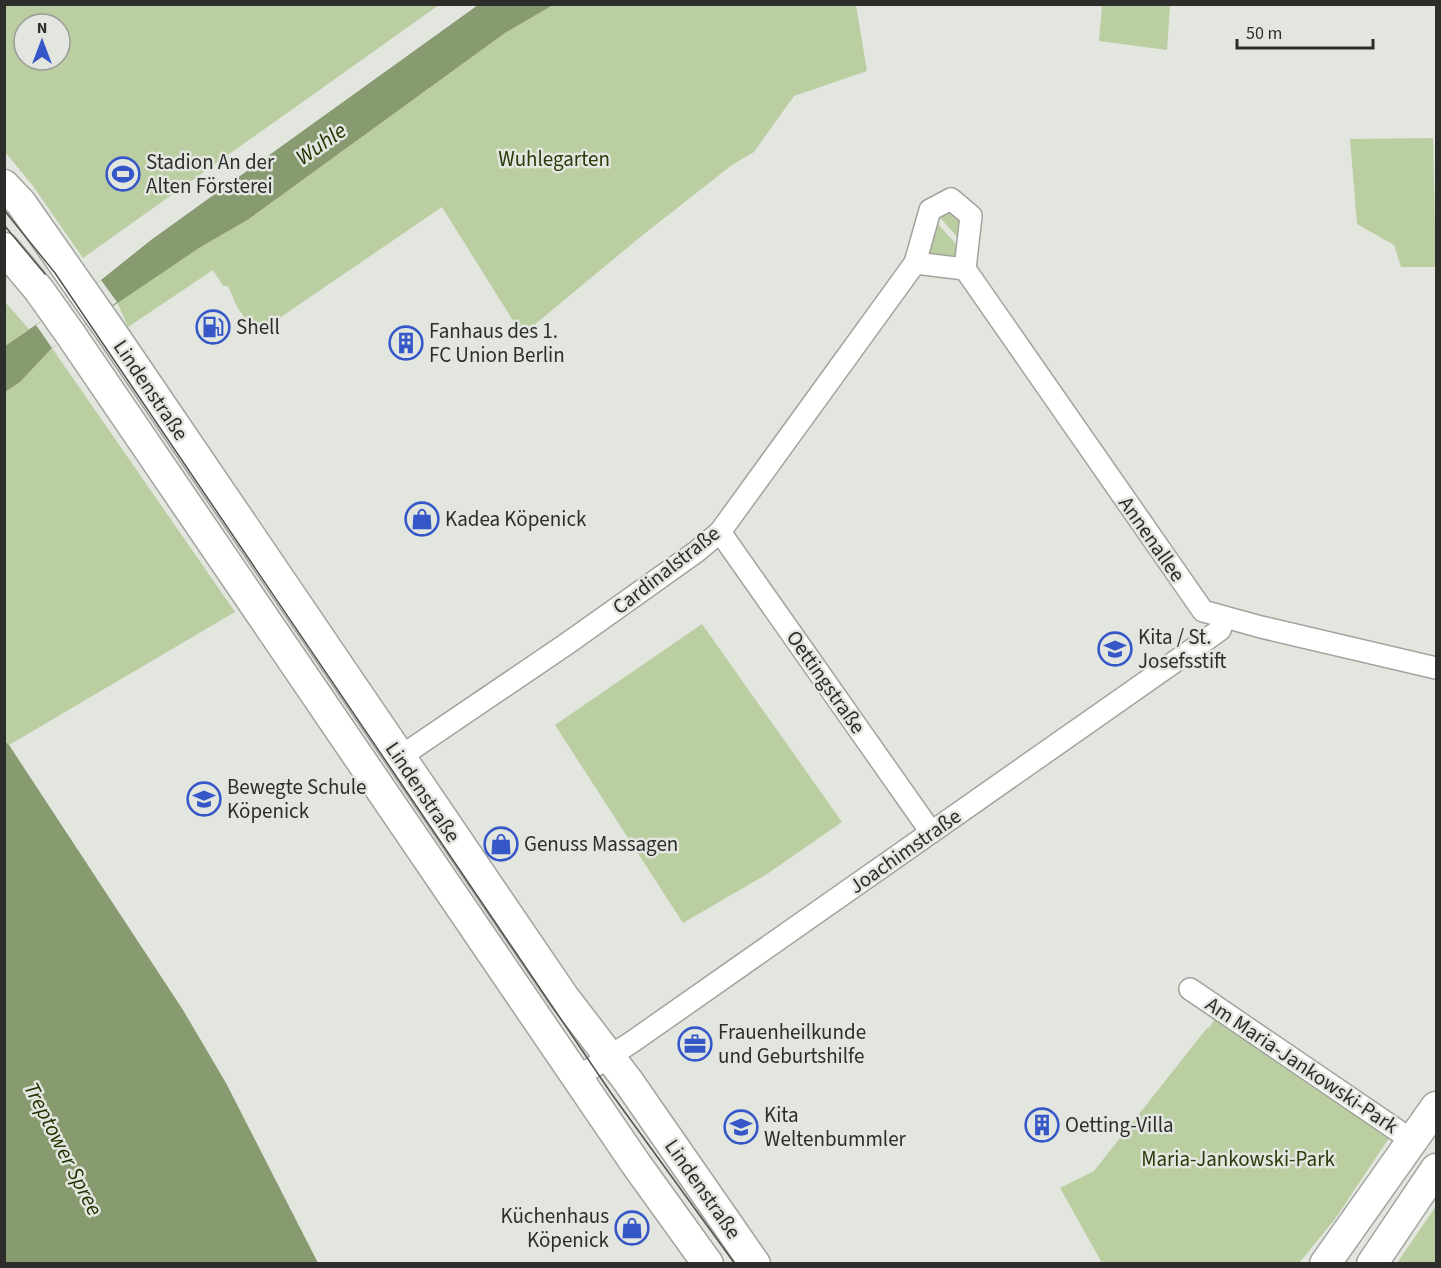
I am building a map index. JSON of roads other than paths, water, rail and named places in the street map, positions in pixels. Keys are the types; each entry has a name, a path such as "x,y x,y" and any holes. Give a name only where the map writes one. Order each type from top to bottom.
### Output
{"main road":[{"name":"Lindenstraße","path":"4,186 21,203 91,304 563,996 610,1057 755,1263"},
{"name":"Lindenstraße","path":"4,248 63,323 636,1164 708,1263"},
{"path":"1325,1263 1437,1107"},
{"path":"1372,1263 1437,1169"}],"street":[{"path":"951,199 971,216 965,269 915,263 930,210 951,199"},
{"name":"Cardinalstraße","path":"400,757 568,644 696,552 720,532 915,263"},
{"name":"Annenallee","path":"965,269 1203,611 1224,618 1437,668"},
{"name":"Oettingstraße","path":"720,532 931,832"},
{"name":"Joachimstraße","path":"578,1077 610,1057 1220,630 1224,618"},
{"name":"Am Maria-Jankowski-Park","path":"1190,989 1413,1141"}],"water":[{"name":"Wuhle","path":"478,5 553,5 505,33 249,219 199,248 52,348 20,382 5,392 5,346 101,280 151,240"},
{"name":"Treptower Spree","path":"5,741 183,1010 226,1083 318,1263 5,1263"}],"tram line":[{"path":"4,210 55,273 611,1093 735,1264"},
{"path":"4,225 45,274"}],"place":[{"name":"Stadion An der Alten Försterei","path":"123,174"},
{"name":"Shell","path":"213,327"},
{"name":"Fanhaus des 1. FC Union Berlin","path":"406,343"},
{"name":"Kadea Köpenick","path":"422,519"},
{"name":"Kita / St. Josefsstift","path":"1115,649"},
{"name":"Bewegte Schule Köpenick","path":"204,799"},
{"name":"Genuss Massagen","path":"501,844"},
{"name":"Frauenheilkunde und Geburtshilfe","path":"695,1044"},
{"name":"Oetting-Villa","path":"1042,1125"},
{"name":"Kita Weltenbummler","path":"741,1127"},
{"name":"Küchenhaus Köpenick","path":"632,1228"}],"park label":[{"name":"Wuhlegarten","path":"554,159"},
{"name":"Maria-Jankowski-Park","path":"1238,1159"}]}
